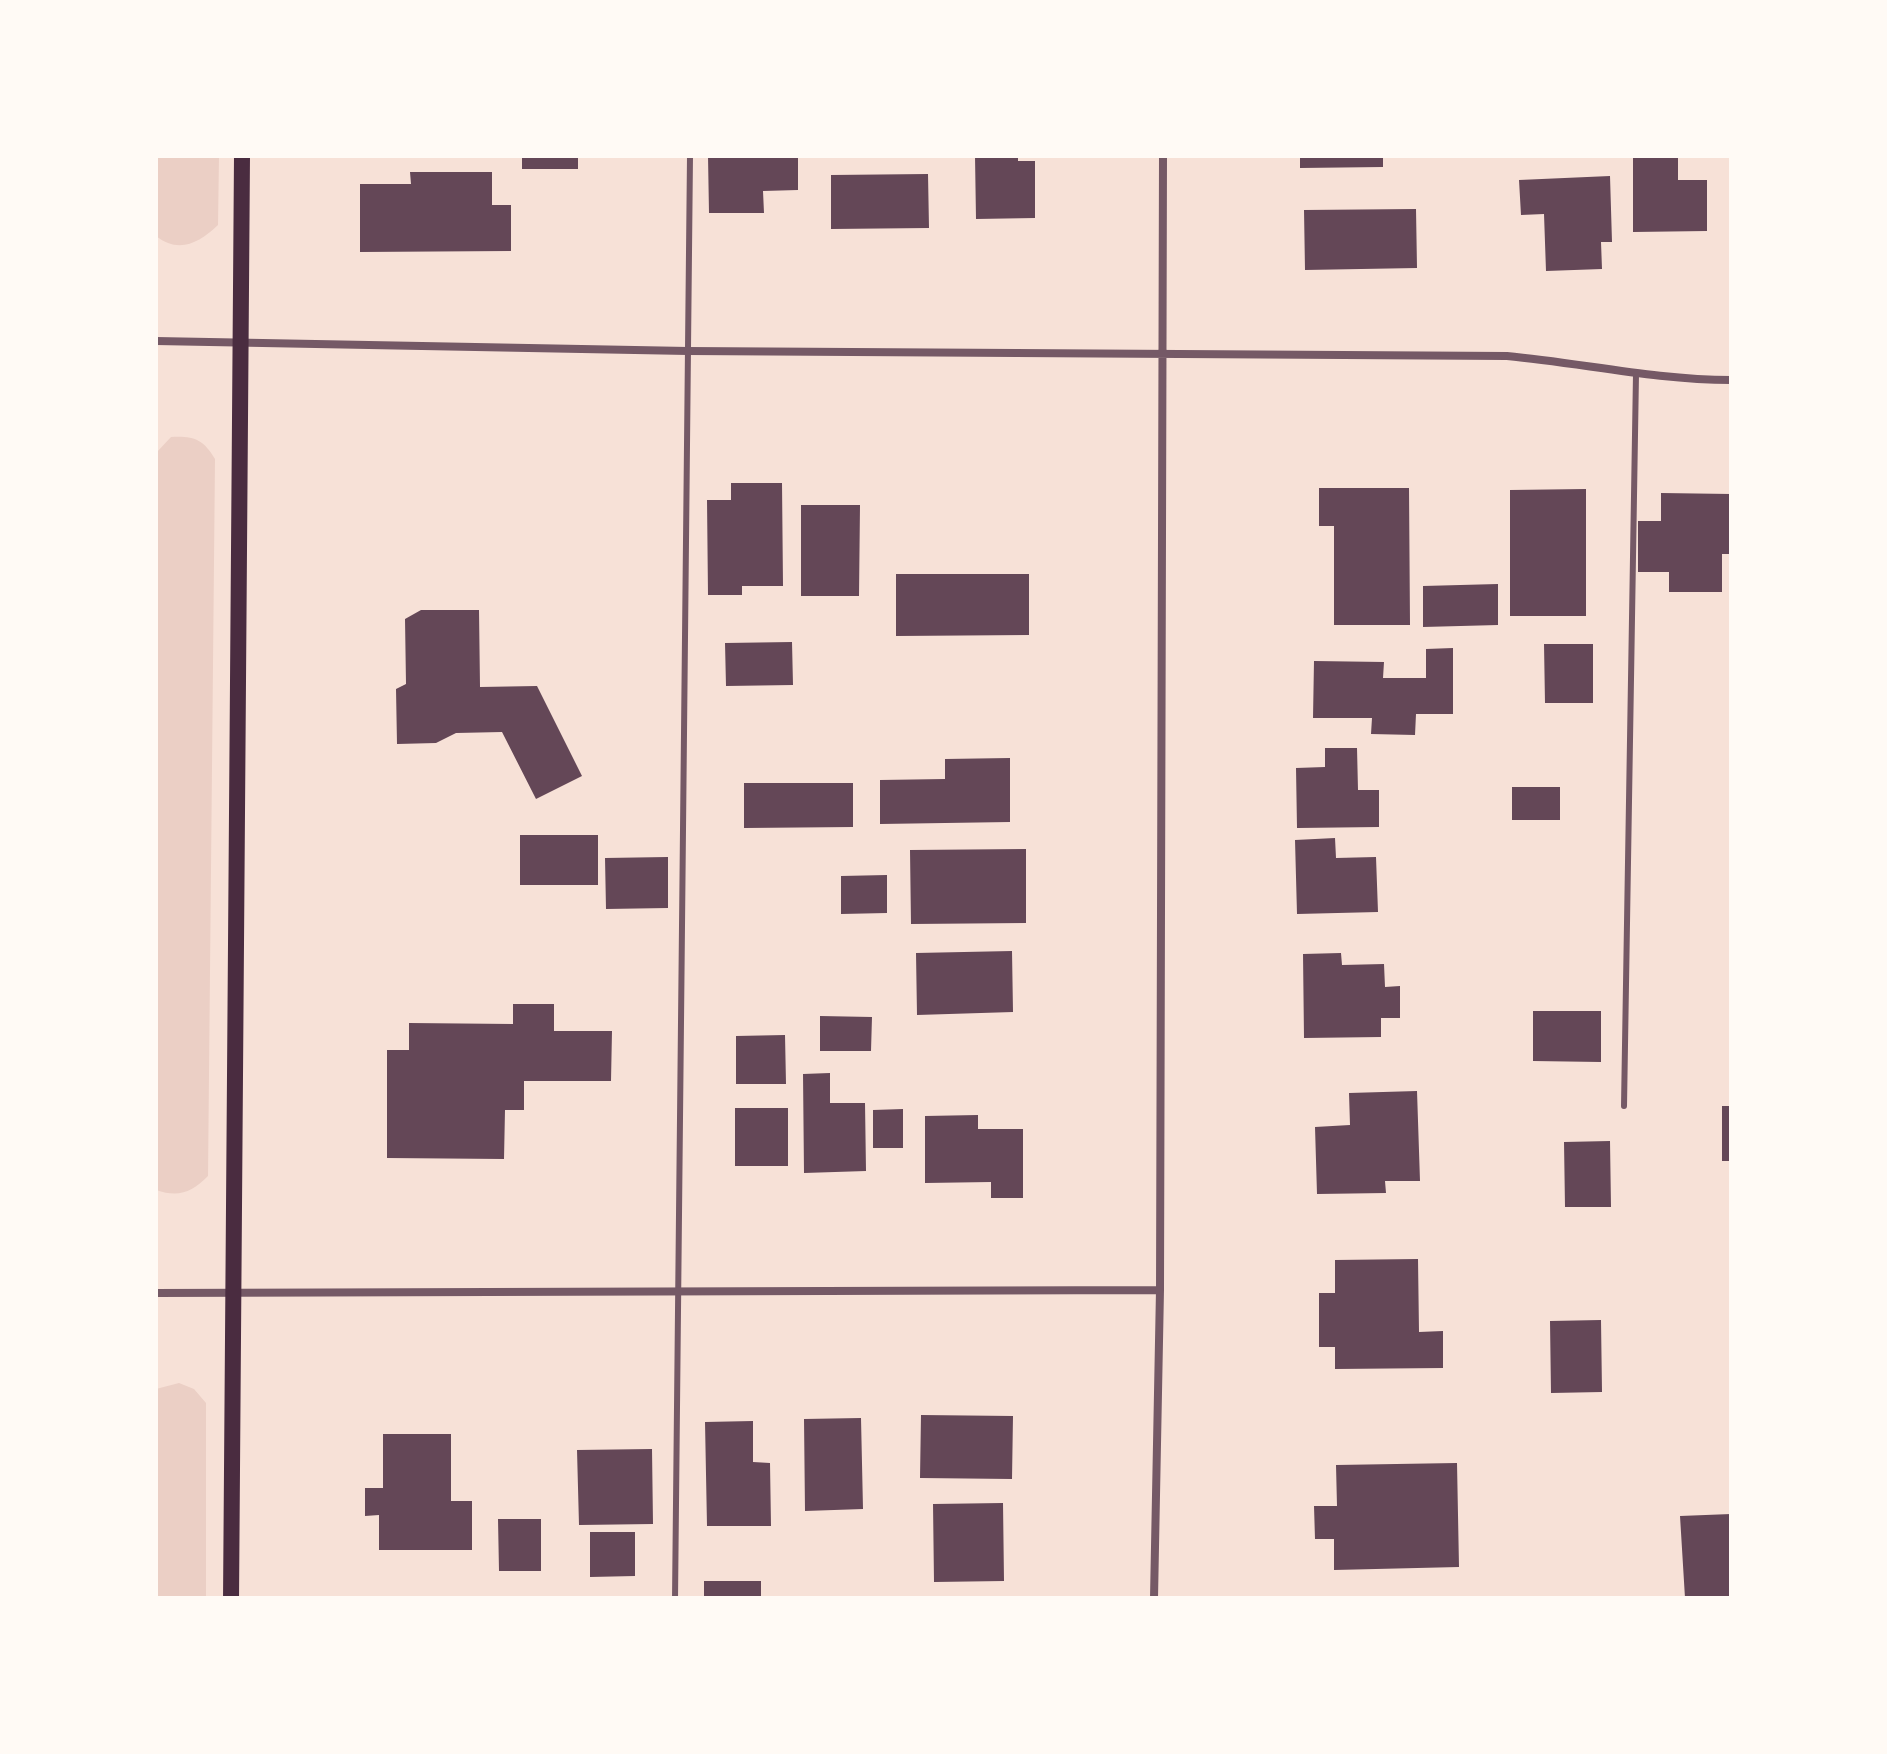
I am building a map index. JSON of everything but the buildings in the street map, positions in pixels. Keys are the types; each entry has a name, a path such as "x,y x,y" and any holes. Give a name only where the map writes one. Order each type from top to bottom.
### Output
{"main road":[{"path":"231,1598 242,156"}],"street":[{"path":"1154,1598 1160,1290 1163,156"},
{"path":"156,341 688,351 1507,356 1683,380 1731,380"},
{"path":"156,1293 677,1289 1160,1290"}],"lane":[{"path":"675,1598 690,156"},
{"path":"1624,1106 1636,374"}],"shaded area":[{"path":"156,156 219,156 218,225 204,237 181,245 156,236"},
{"path":"171,437 197,440 215,459 208,1176 191,1190 178,1193 156,1190 156,453"},
{"path":"179,1383 194,1389 206,1403 206,1598 156,1598 156,1389"}]}
